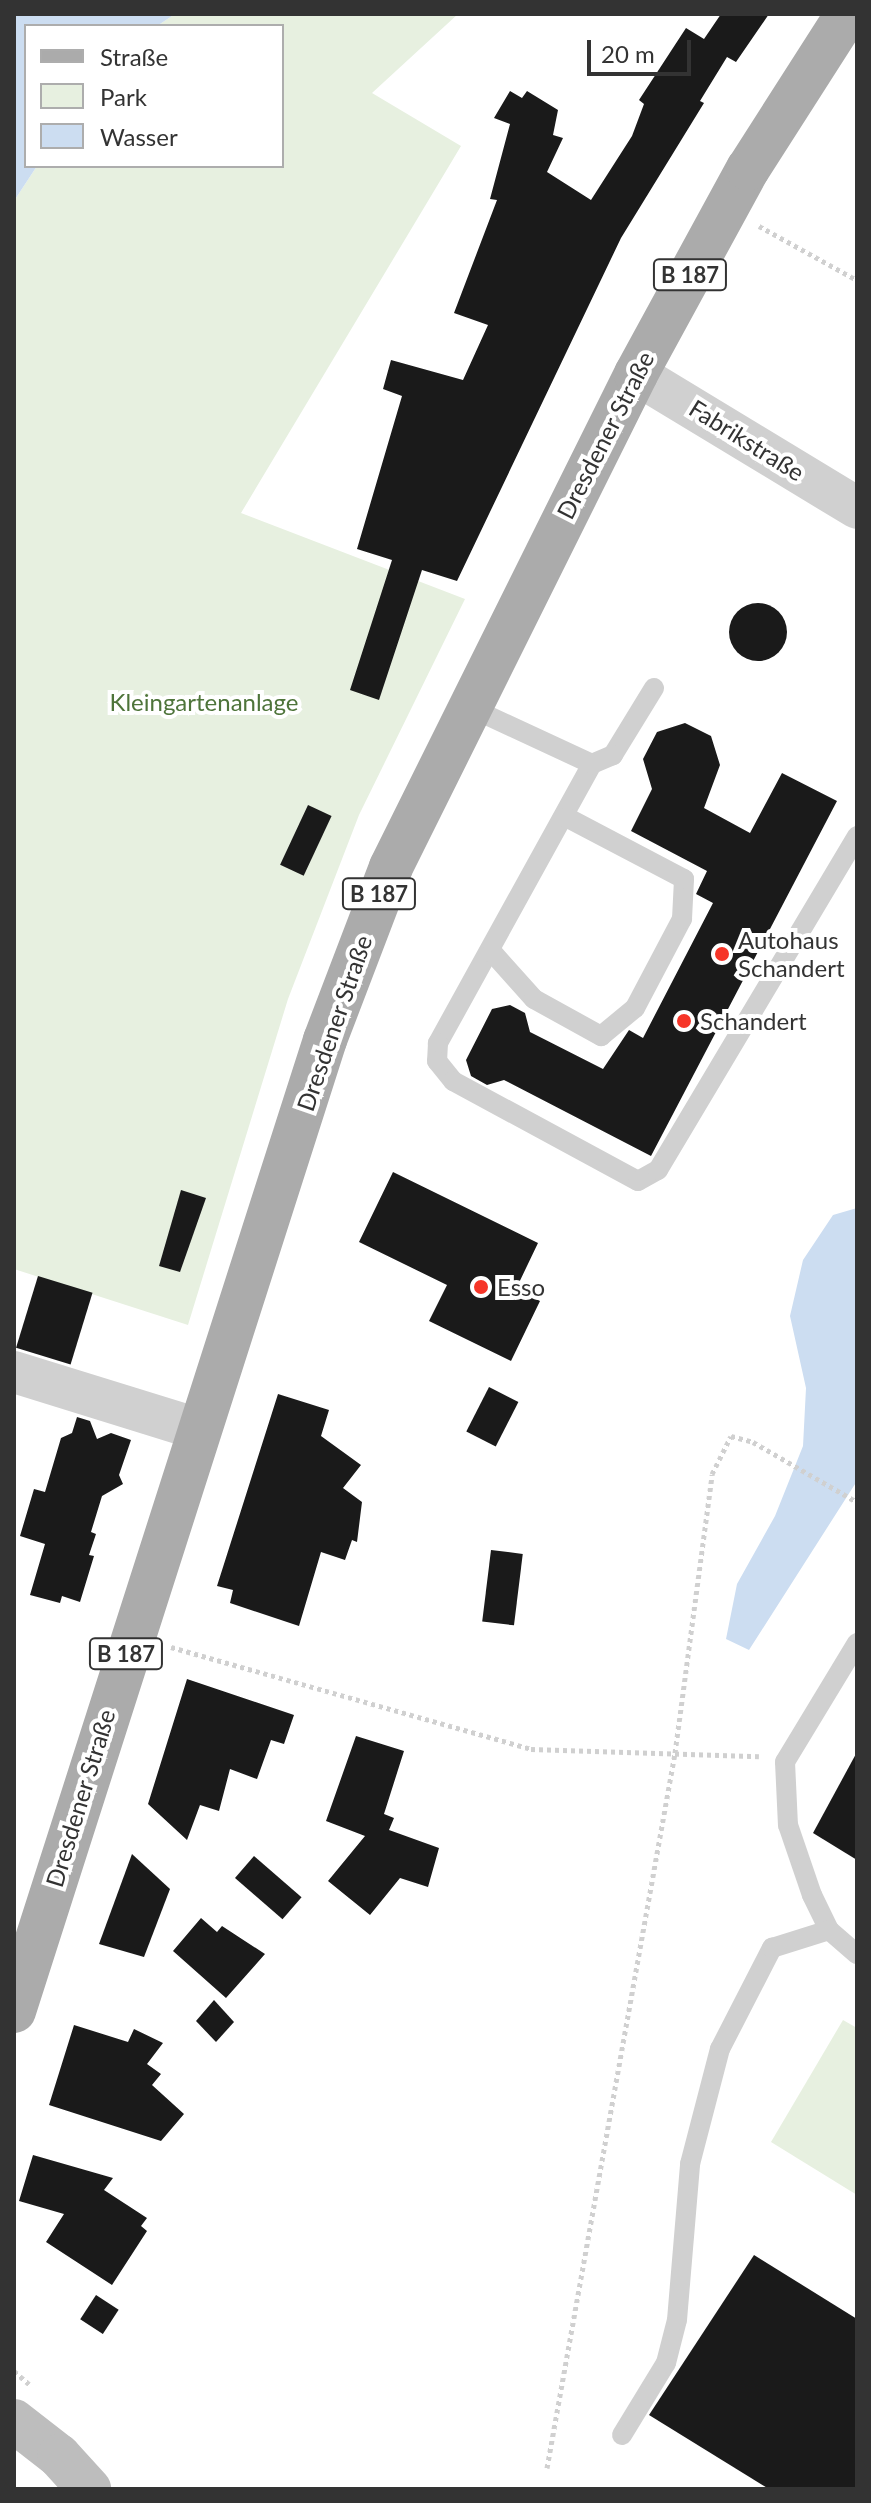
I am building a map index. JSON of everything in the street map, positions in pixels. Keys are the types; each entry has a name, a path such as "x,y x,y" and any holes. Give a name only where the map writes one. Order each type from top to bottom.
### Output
{"main road":[{"name":"Dresdener Straße","path":"14,2011 198,1429 258,1260 345,980 413,814 636,374 727,208 847,14"},
{"path":"14,2421 89,2489"}],"street":[{"name":"Fabrikstraße","path":"636,374 857,508"},
{"path":"14,1372 198,1429"}],"lane":[{"path":"654,688 613,755 592,764 492,952 438,1043 437,1061 453,1081 638,1181 658,1170 857,836"},
{"path":"467,706 592,764"},
{"path":"492,952 534,999 601,1036 635,1008 682,919 684,879 566,817"},
{"path":"857,1643 785,1762 788,1825 829,1930 857,1954"},
{"path":"622,2435 666,2363 677,2320 690,2164 720,2049 772,1948 829,1930"}],"path":[{"path":"727,208 857,280"},
{"path":"547,2468 675,1753 712,1474 731,1436 753,1442 857,1502"},
{"path":"132,1636 531,1749 763,1756 785,1762"}],"green space":[{"name":"Kleingartenanlage","path":"175,14 458,14 372,93 461,146 241,513 465,599 359,815 288,999 188,1325 14,1269 14,201 36,168 284,168 284,24 160,24"},
{"path":"843,2020 857,2028 857,2195 771,2142"}],"water":[{"path":"14,14 175,14 160,24 24,24 24,168 36,168 14,201"},
{"path":"857,1208 857,1481 749,1650 726,1639 737,1584 775,1516 803,1446 806,1388 790,1316 803,1260 833,1215"}],"building":[{"path":"721,14 769,14 736,62 727,57 700,101 704,103 621,238 457,581 422,570 379,700 350,690 392,560 357,549 402,396 383,389 391,360 463,380 488,325 454,313 497,200 490,199 510,124 494,118 510,91 522,98 527,91 558,110 553,135 563,138 547,172 591,200 632,136 644,104 639,100 686,28 704,39"},
{"path":"758,603 779,611 787,632 779,653 758,661 737,653 729,632 737,611"},
{"name":"Autohaus Schandert","path":"685,723 711,736 720,765 704,808 750,833 782,773 837,801 651,1156 504,1080 487,1085 471,1076 466,1060 492,1009 510,1005 525,1013 530,1032 603,1069 629,1030 643,1038 713,903 696,894 707,871 631,831 652,789 643,759 657,732"},
{"path":"308,805 332,816 304,876 280,865"},
{"path":"393,1172 538,1243 516,1289 540,1301 511,1361 429,1321 447,1285 359,1242"},
{"path":"181,1190 206,1198 180,1272 159,1266"},
{"path":"38,1276 93,1293 71,1364 16,1348"},
{"path":"489,1387 518,1402 496,1447 466,1432"},
{"path":"278,1394 329,1410 321,1436 361,1465 343,1488 362,1502 357,1542 352,1540 345,1560 321,1552 299,1626 230,1603 233,1590 217,1586"},
{"path":"77,1417 90,1421 97,1439 111,1433 131,1440 119,1475 123,1484 102,1496 91,1532 96,1534 89,1555 94,1556 80,1602 62,1596 60,1603 30,1595 45,1544 20,1536 34,1489 45,1492 61,1438 72,1433"},
{"path":"491,1550 523,1554 514,1625 482,1621"},
{"path":"187,1679 294,1715 284,1744 271,1740 257,1779 230,1769 219,1811 200,1805 187,1840 148,1804"},
{"path":"356,1736 404,1751 384,1814 394,1818 389,1830 439,1848 428,1887 400,1878 370,1915 328,1881 365,1836 326,1821"},
{"path":"857,1752 857,1860 813,1833"},
{"path":"132,1854 170,1889 144,1957 99,1944"},
{"path":"254,1856 302,1897 283,1919 235,1878"},
{"path":"201,1918 217,1932 222,1926 265,1954 226,1998 173,1951"},
{"path":"214,2000 234,2022 216,2042 196,2021"},
{"path":"74,2025 128,2042 134,2029 163,2043 147,2064 161,2074 152,2085 184,2114 161,2141 49,2105"},
{"path":"33,2155 113,2178 104,2190 147,2218 141,2226 147,2231 112,2285 46,2242 64,2214 19,2201"},
{"path":"754,2255 857,2319 857,2489 769,2489 649,2415"},
{"path":"96,2295 119,2310 103,2334 80,2319"}],"place":[{"name":"Autohaus Schandert","path":"722,954"},
{"name":"Schandert","path":"684,1021"},
{"name":"Esso","path":"481,1287"}]}
